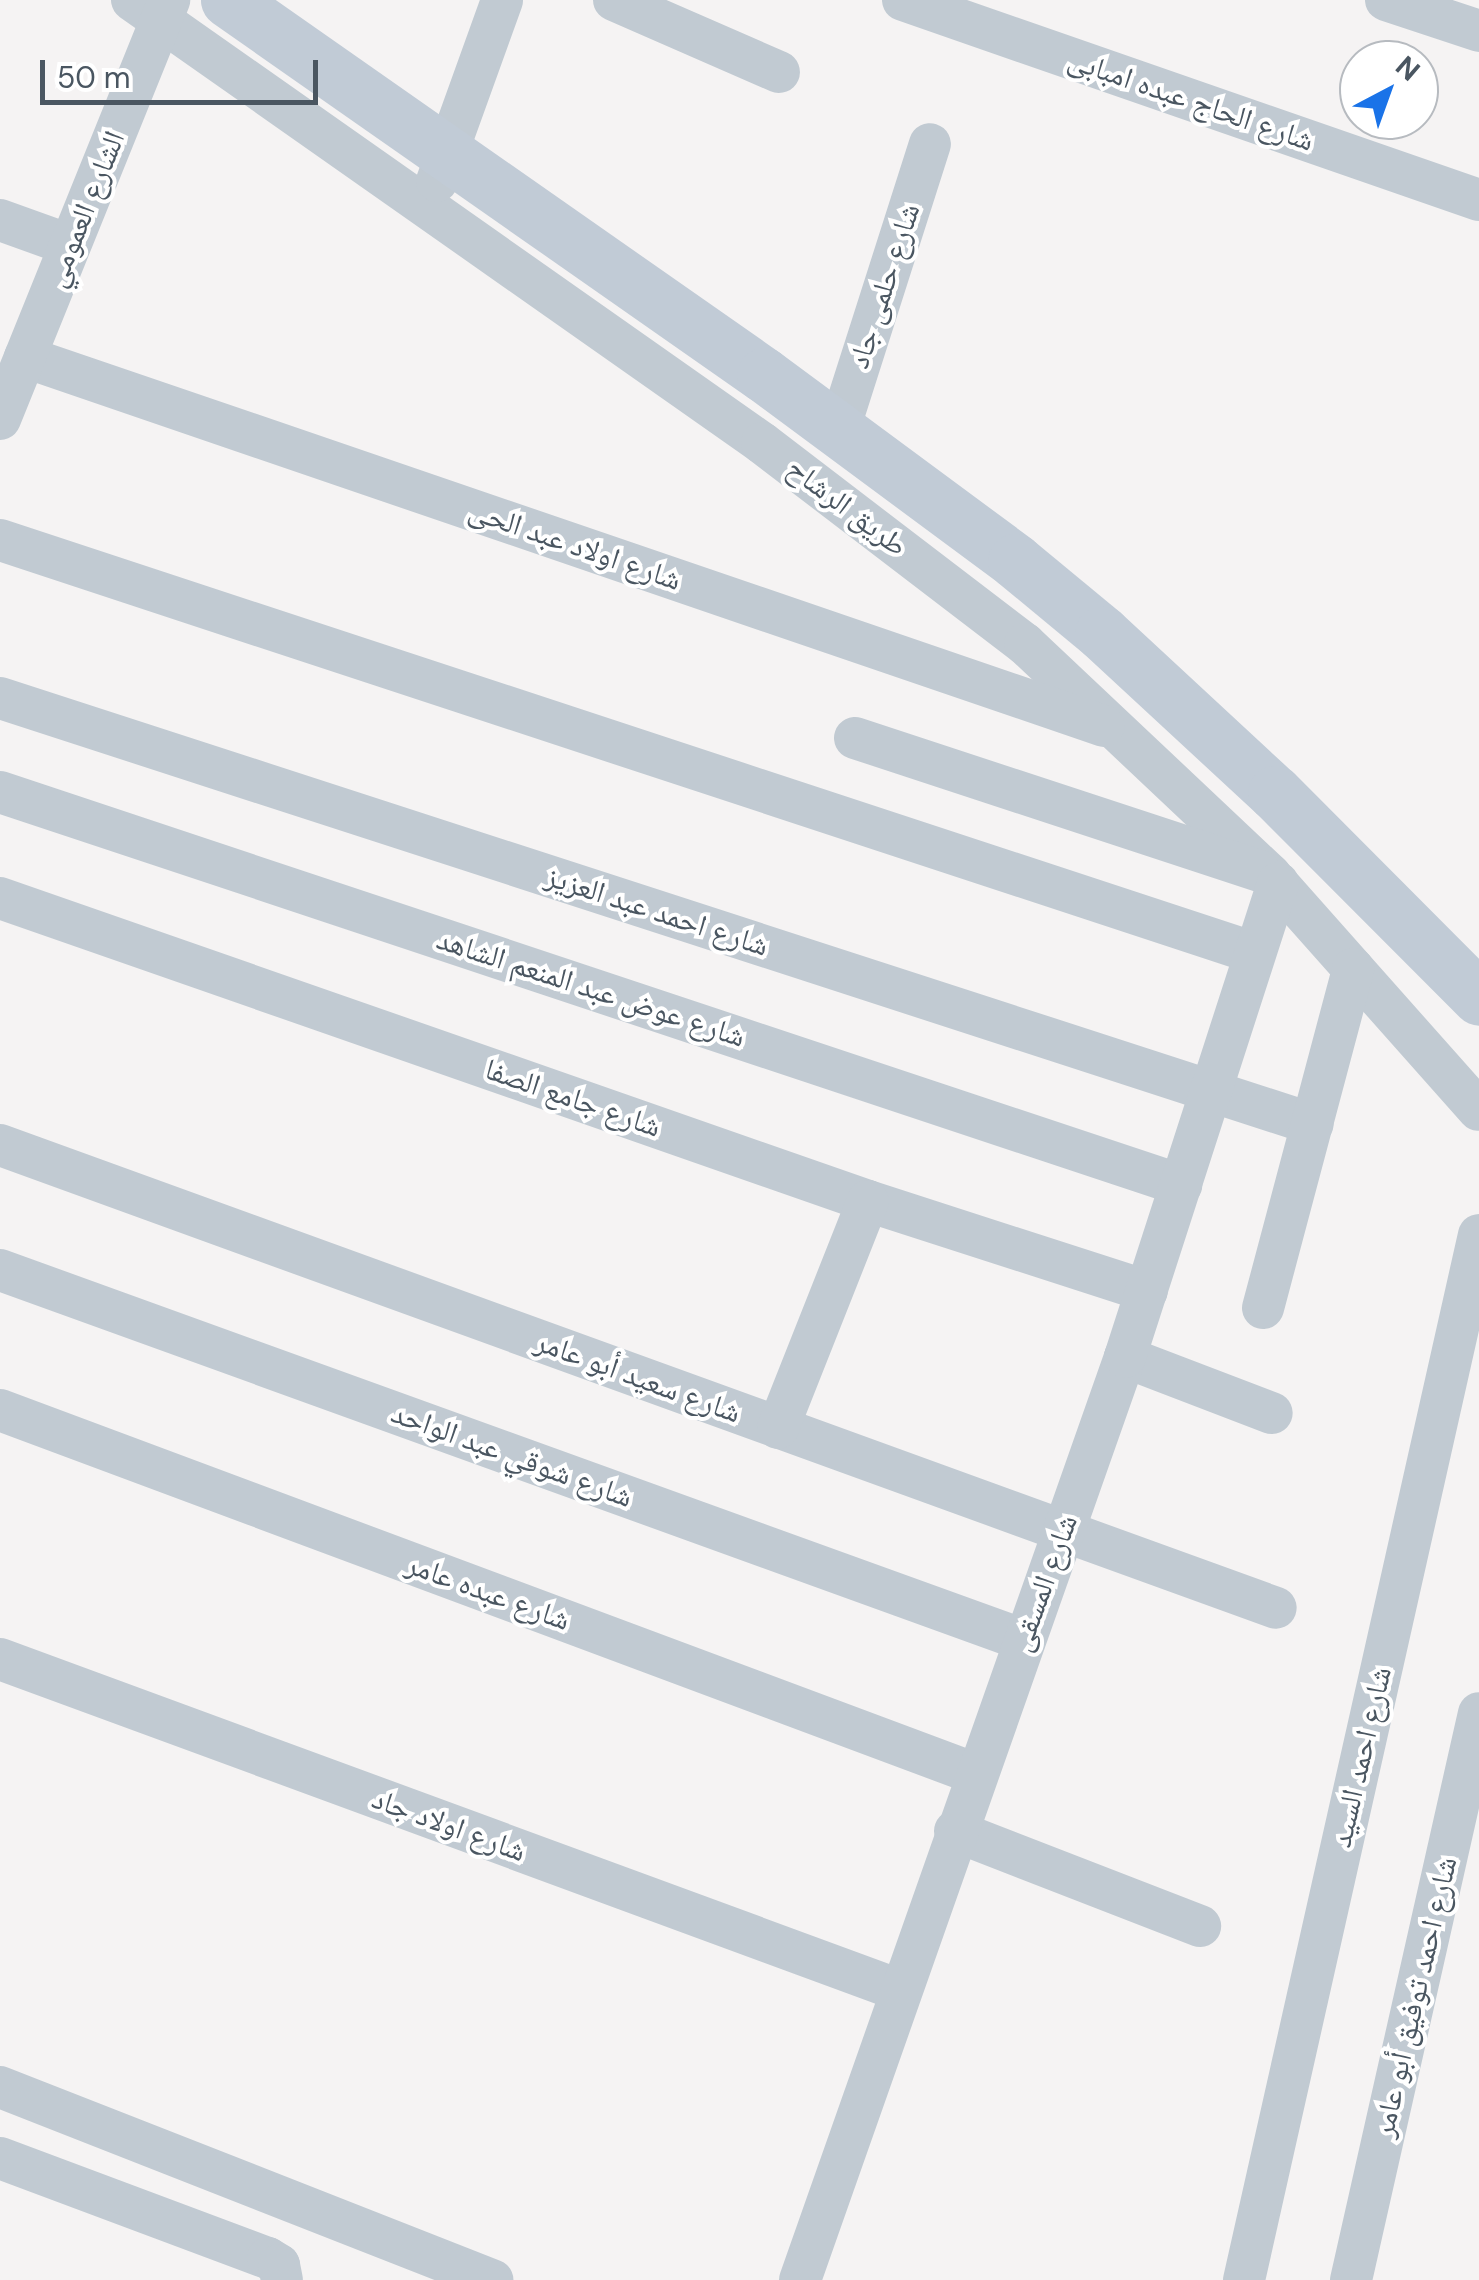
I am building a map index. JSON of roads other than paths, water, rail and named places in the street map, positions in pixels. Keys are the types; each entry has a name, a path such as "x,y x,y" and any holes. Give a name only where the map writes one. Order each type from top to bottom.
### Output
{"street":[{"name":"طريق الرشاح","path":"228,0 449,150 839,429 1102,632 1275,793 1479,998"},
{"path":"428,205 502,0"},
{"path":"614,0 779,72"},
{"name":"شارع الحاج عبده امبابى","path":"903,0 1479,200"},
{"path":"1386,0 1479,31"},
{"name":"طريق الرشاح","path":"154,7 894,542 1026,644 1274,879 1479,1110"},
{"name":"الشارع العمومي","path":"0,419 15,362 70,245 154,7"},
{"name":"شارع حلمى جاد","path":"839,429 930,144"},
{"path":"0,220 70,245"},
{"name":"شارع اولاد عبد الحى","path":"15,362 1124,733"},
{"path":"0,540 1255,953"},
{"name":"شارع احمد عبد العزيز","path":"0,698 1313,1124"},
{"path":"855,738 1274,879"},
{"name":"شارع عوض عبد المنعم الشاهد","path":"0,792 1182,1185"},
{"name":"شارع المسقى","path":"800,2280 898,1990 1148,1291 1255,953 1274,879"},
{"name":"شارع جامع الصفا","path":"0,898 868,1201 1148,1291"},
{"path":"1263,1308 1353,968"},
{"name":"شارع سعيد أبو عامر","path":"0,1145 1276,1608"},
{"path":"778,1428 868,1201"},
{"name":"شارع احمد السيد","path":"1244,2280 1479,1235"},
{"name":"شارع شوقي عبد الواحد","path":"0,1270 1024,1640"},
{"path":"1125,1357 1272,1413"},
{"name":"شارع عبده عامر","path":"0,1410 976,1774"},
{"name":"شارع اولاد جاد","path":"0,1659 898,1990"},
{"name":"شارع احمد توفيق أبو عامر","path":"1351,2280 1479,1713"},
{"path":"955,1831 1200,1926"},
{"path":"0,2087 492,2280"},
{"path":"0,2158 268,2258 278,2266 282,2280"}]}
